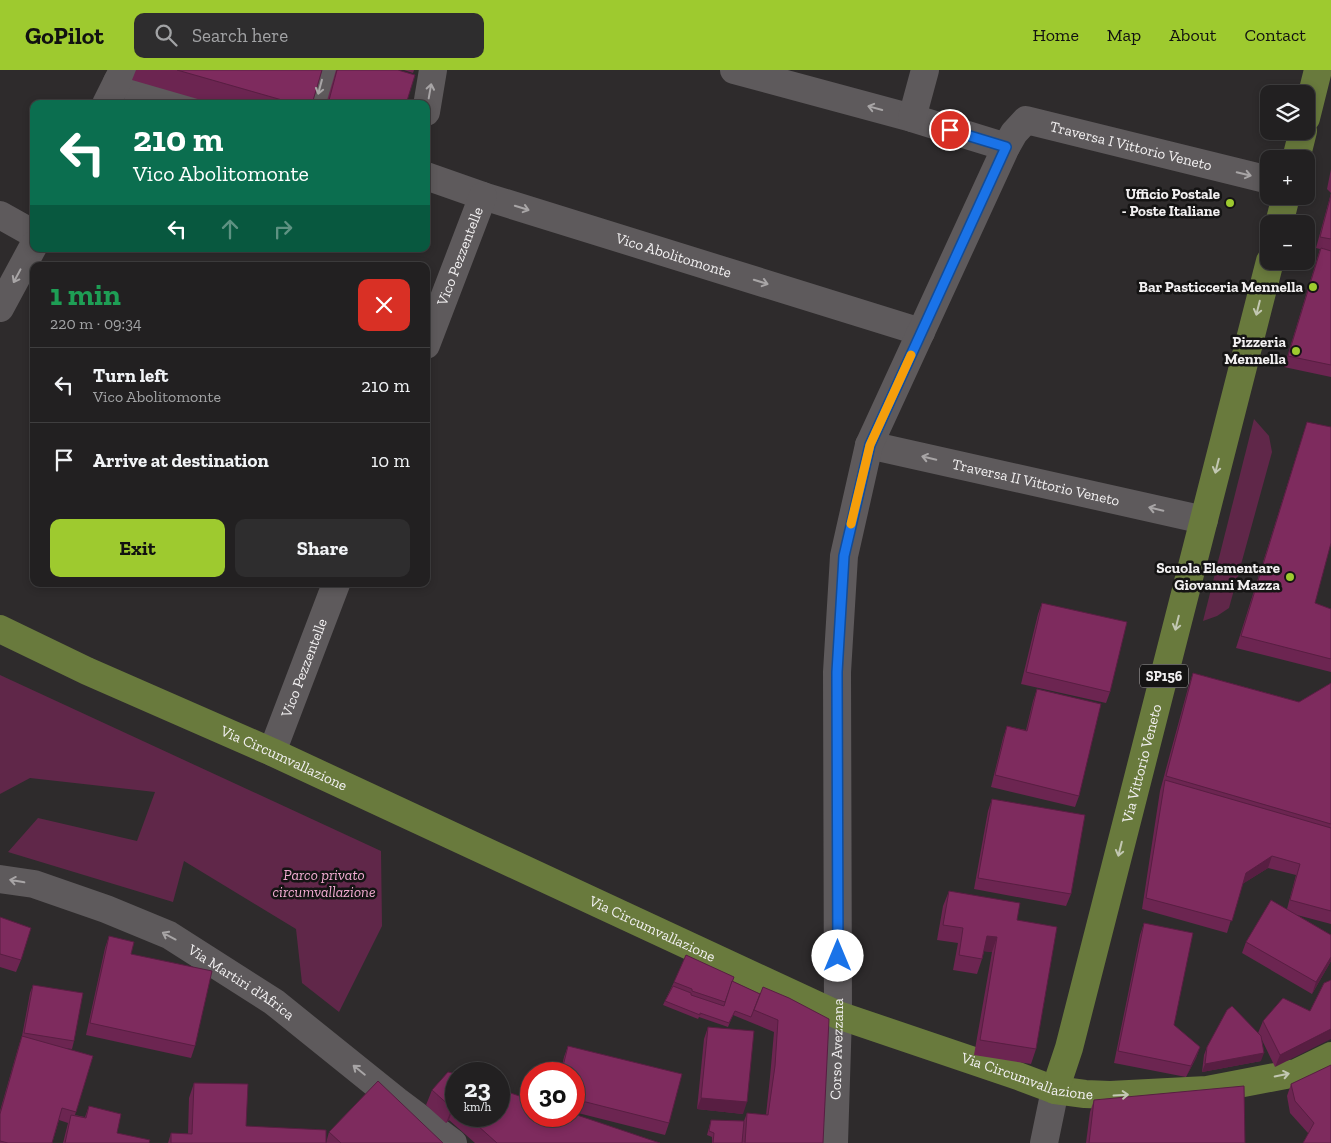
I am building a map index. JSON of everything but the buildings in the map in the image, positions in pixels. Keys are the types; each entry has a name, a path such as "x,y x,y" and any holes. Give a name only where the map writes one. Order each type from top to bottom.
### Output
{"main road":[{"path":"1314,85 1318,70"},
{"name":"Via Vittorio Veneto","path":"1055,1090 1071,1038 1268,270"},
{"name":"Via Circumvallazione","path":"0,629 87,672 272,752 838,1015 1055,1090 1110,1095 1207,1090 1296,1072 1331,1056"}],"street":[{"path":"316,100 324,70"},
{"path":"428,100 433,70"},
{"path":"734,70 912,118 1006,147"},
{"path":"912,118 925,70"},
{"path":"115,85 173,100"},
{"name":"Traversa I Vittorio Veneto","path":"1006,147 1014,133 1026,120 1260,178"},
{"name":"Corso Avezzana","path":"834,1143 838,1015 837,662 844,556 870,445 1006,147"},
{"name":"Vico Abolitomonte","path":"430,177 483,196 921,332"},
{"name":"Vico Pezzentelle","path":"430,335 483,196"},
{"path":"0,215 30,232"},
{"path":"0,308 30,252"},
{"name":"Traversa II Vittorio Veneto","path":"870,445 1204,520"},
{"name":"Vico Pezzentelle","path":"272,752 335,587"},
{"name":"Via Martiri d'Africa","path":"0,878 43,887 106,909 170,936 274,1002 452,1143"},
{"name":"SP156","path":"1044,1143 1055,1090"}],"green space":[{"path":"1254,419 1269,436 1272,452 1229,608 1217,616 1203,621"},
{"name":"Parco privato circumvallazione","path":"0,675 381,851 382,926 339,1012 302,983 296,929 184,861 173,902 8,852 38,818 137,841 155,792 30,778 0,794"}],"slow traffic":[{"path":"851,524 870,445 911,355"}],"place":[{"name":"Ufficio Postale - Poste Italiane","path":"1230,203"},
{"name":"Bar Pasticceria Mennella","path":"1313,287"},
{"name":"Pizzeria Mennella","path":"1296,351"},
{"name":"Scuola Elementare Giovanni Mazza","path":"1290,577"}],"route":[{"path":"838,956 837,672 844,556 870,445 1006,147 950,130"}]}
